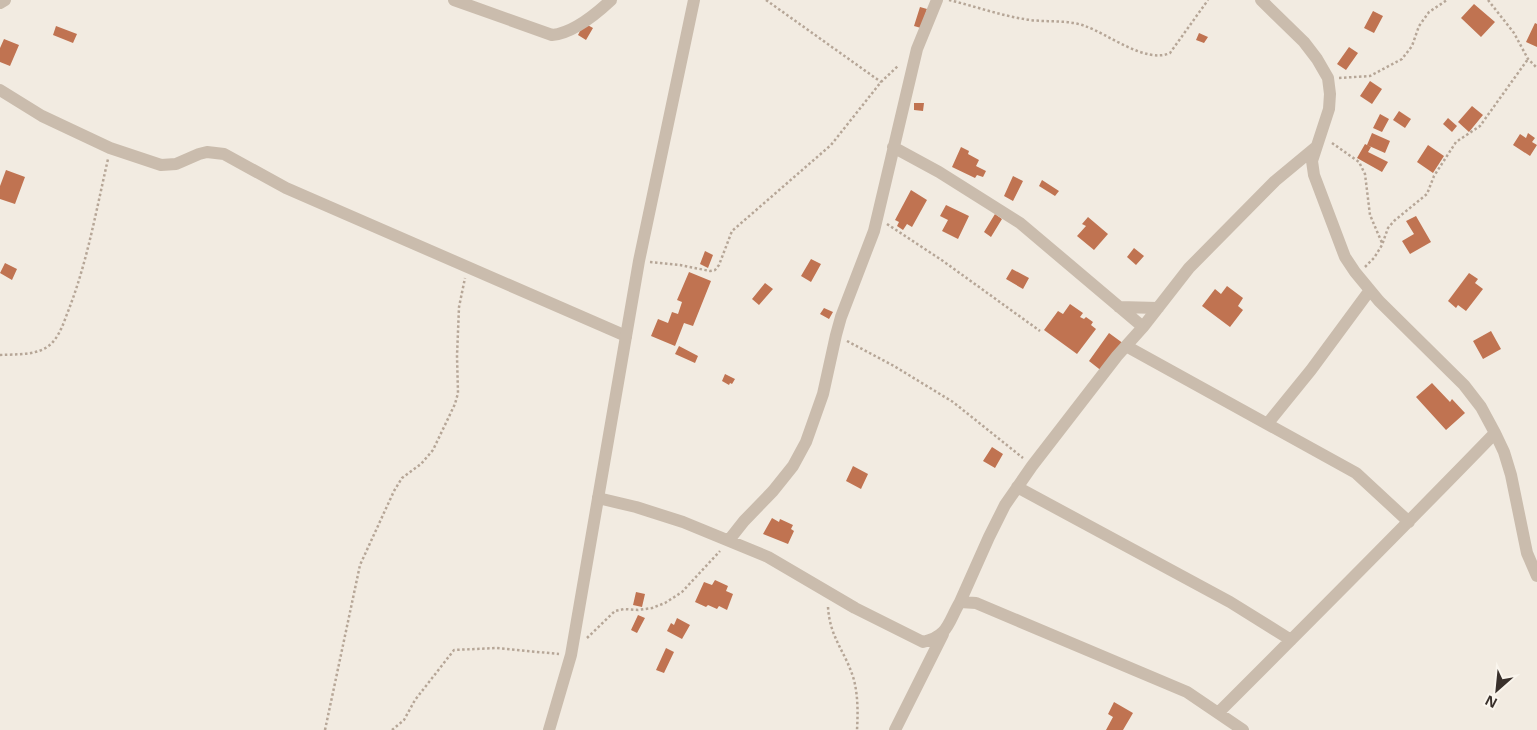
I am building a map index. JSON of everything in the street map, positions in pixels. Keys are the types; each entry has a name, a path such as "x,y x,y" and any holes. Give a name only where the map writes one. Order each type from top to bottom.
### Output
{"street":[{"path":"0,3 6,0"},
{"path":"454,0 552,35 577,26 597,13 611,0"},
{"path":"549,730 571,656 639,261 694,0"},
{"path":"729,540 793,466 806,442 823,394 836,335 878,217 917,49 937,0"},
{"path":"1261,0 1304,42 1328,78 1330,94 1325,124 1312,161 1314,175 1345,257 1370,290 1464,385 1480,407 1504,452 1527,553 1537,576"},
{"path":"0,90 42,116 110,148 161,165 176,164 207,152 224,154 286,188 626,336"},
{"path":"893,147 939,172 1020,223 1144,327"},
{"path":"895,730 960,602 989,537 1017,487 1032,466 1126,346 1144,327 1188,268 1275,181 1316,147"},
{"path":"1268,423 1312,370 1370,290"},
{"path":"1119,307 1158,308"},
{"path":"1126,346 1268,423 1356,474 1409,522"},
{"path":"1218,713 1495,433"},
{"path":"1017,487 1230,602 1291,640"},
{"path":"598,498 636,507 729,540 768,557 913,639 923,642 933,640 943,634"},
{"path":"960,602 976,602 1187,692 1243,730"}],"path":[{"path":"766,0 881,82"},
{"path":"948,0 1023,19 1074,22 1123,45 1149,54 1164,56 1170,53 1208,0"},
{"path":"1328,78 1370,76 1402,58 1412,46 1419,26 1429,12 1447,0"},
{"path":"1488,0 1514,33 1528,59 1537,68"},
{"path":"639,261 680,265 710,271 715,270 719,265 732,231 831,145 881,82 917,49"},
{"path":"1355,272 1368,265 1382,245 1388,228 1394,221 1427,194 1434,176 1456,142 1480,126 1528,59"},
{"path":"1325,124 1330,141 1359,162 1365,174 1370,215 1382,245"},
{"path":"0,355 26,354 42,350 51,345 58,335 78,286 110,148"},
{"path":"878,217 944,261 1040,332"},
{"path":"325,730 360,565 394,490 402,478 421,464 433,450 455,404 458,393 459,307 467,267"},
{"path":"836,335 894,366 953,402 1032,466"},
{"path":"392,730 404,720 415,700 454,650 496,648 571,656 615,611 652,608 665,603 682,592 729,540"},
{"path":"829,593 829,623 854,680 857,698 857,730"}],"building":[{"path":"1474,4 1495,22 1481,37 1461,18"},
{"path":"920,7 927,9 921,28 914,26"},
{"path":"1373,11 1383,16 1374,33 1364,28"},
{"path":"584,23 593,28 586,40 578,35"},
{"path":"1535,23 1537,24 1537,47 1526,42"},
{"path":"56,26 77,34 73,43 53,35"},
{"path":"1199,33 1208,37 1204,43 1196,40"},
{"path":"4,39 19,45 10,66 0,62 0,48"},
{"path":"1349,47 1358,53 1346,70 1337,64"},
{"path":"1370,81 1382,89 1372,104 1360,96"},
{"path":"914,103 924,103 923,111 914,110"},
{"path":"1472,106 1483,115 1469,132 1458,122"},
{"path":"1399,111 1411,119 1405,128 1393,120"},
{"path":"1380,114 1389,119 1382,132 1373,128"},
{"path":"1448,118 1457,126 1452,132 1443,124"},
{"path":"1372,133 1390,141 1385,153 1367,145"},
{"path":"1528,133 1535,138 1532,142 1537,145 1530,156 1513,145 1520,134 1526,138"},
{"path":"1365,144 1371,147 1368,152 1388,162 1382,172 1357,158"},
{"path":"1428,145 1444,156 1433,173 1417,162"},
{"path":"961,147 969,151 968,154 979,160 976,166 986,171 983,177 977,175 975,178 952,167"},
{"path":"6,170 25,177 15,204 0,199 0,186"},
{"path":"1013,176 1023,181 1013,201 1004,196"},
{"path":"1042,180 1059,191 1055,196 1039,186"},
{"path":"911,190 927,200 912,227 907,224 903,230 897,226 899,222 895,220"},
{"path":"946,205 969,216 958,239 942,231 948,220 940,216"},
{"path":"995,214 1002,219 991,237 984,232"},
{"path":"1416,216 1431,242 1410,254 1402,241 1414,234 1406,221"},
{"path":"1088,217 1108,234 1094,250 1077,236 1086,226 1082,224"},
{"path":"1134,248 1144,256 1136,265 1127,257"},
{"path":"705,251 713,255 708,268 700,264"},
{"path":"811,259 821,264 811,282 801,276"},
{"path":"5,263 17,269 12,280 0,273"},
{"path":"1012,269 1029,278 1023,289 1006,279"},
{"path":"689,272 711,281 693,326 684,323 675,346 651,336 658,319 668,323 672,312 678,314 682,302 677,300"},
{"path":"1469,273 1478,279 1475,283 1483,289 1466,311 1458,305 1456,308 1448,301"},
{"path":"765,283 773,289 759,305 752,299"},
{"path":"1227,286 1243,298 1238,306 1243,310 1230,327 1202,306 1215,289 1221,294"},
{"path":"1070,304 1083,313 1080,317 1084,319 1086,317 1093,322 1091,325 1096,329 1077,354 1044,330 1058,311 1063,314"},
{"path":"824,308 833,312 829,319 820,314"},
{"path":"1491,331 1501,349 1483,359 1473,341"},
{"path":"1109,333 1124,344 1103,372 1089,361"},
{"path":"679,346 698,356 695,363 675,354"},
{"path":"725,374 735,379 732,384 730,383 729,385 722,381"},
{"path":"1432,383 1450,402 1452,399 1465,413 1446,430 1416,397"},
{"path":"992,447 1003,454 995,468 983,461"},
{"path":"853,466 868,474 861,489 846,481"},
{"path":"772,518 779,522 780,519 793,525 791,529 794,531 788,544 763,534"},
{"path":"715,580 728,586 726,591 733,594 727,610 719,606 717,609 708,605 706,607 695,602 704,582 712,585"},
{"path":"636,592 645,594 642,607 633,605"},
{"path":"638,615 645,618 637,633 631,630"},
{"path":"677,618 690,625 682,639 667,631 671,623 674,625"},
{"path":"666,648 674,652 664,673 656,670"},
{"path":"1114,702 1133,713 1123,730 1106,730 1113,717 1108,714"}]}
